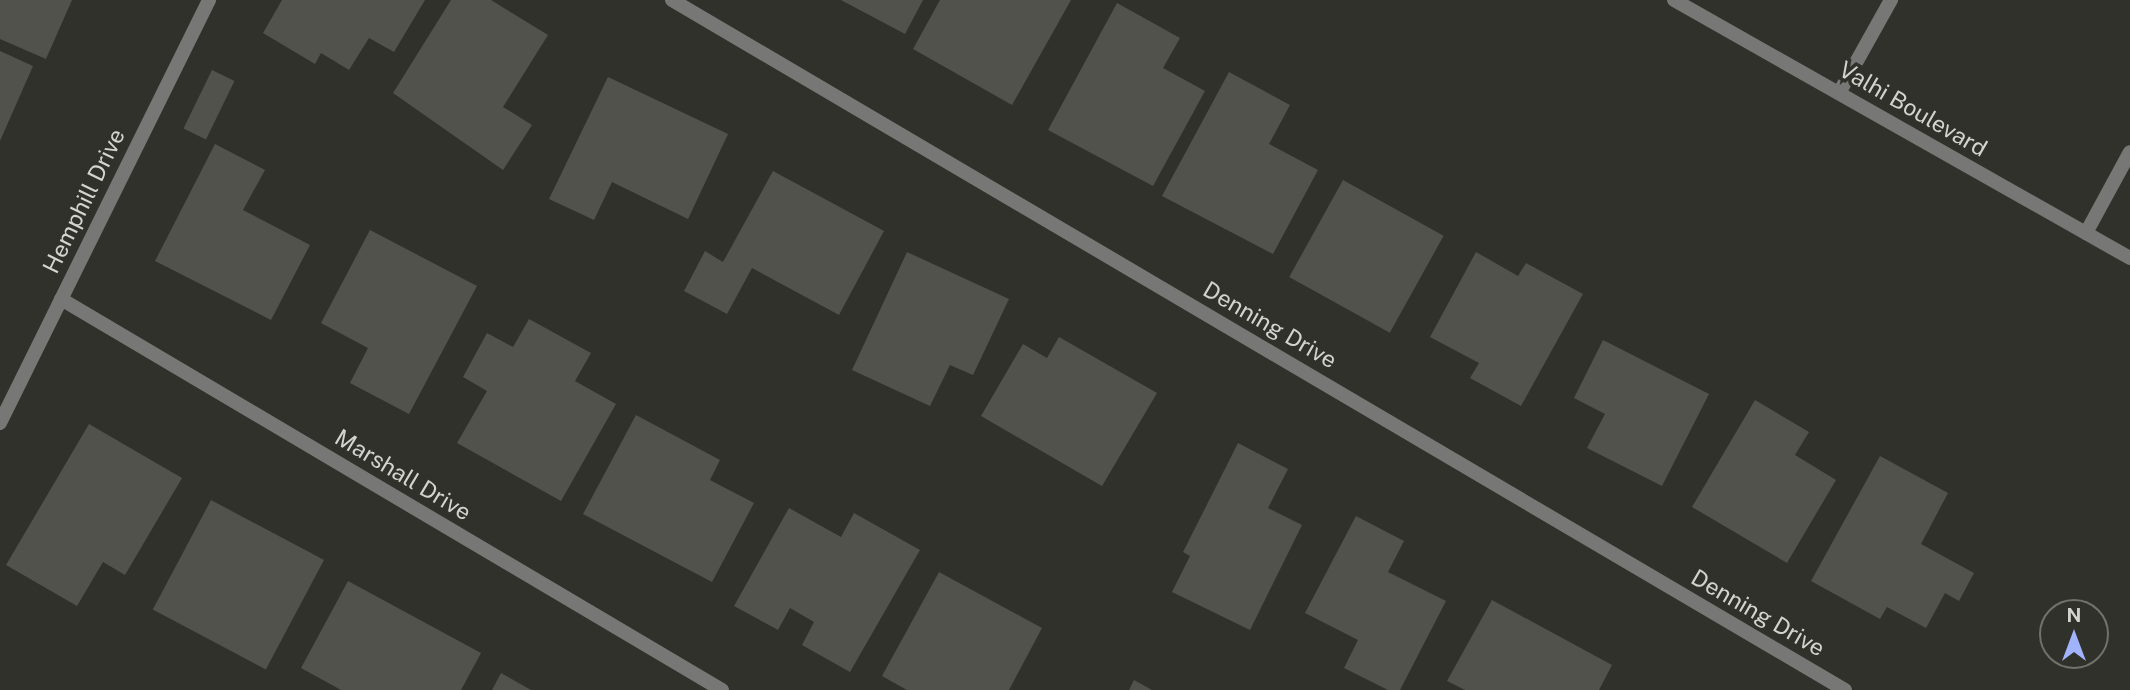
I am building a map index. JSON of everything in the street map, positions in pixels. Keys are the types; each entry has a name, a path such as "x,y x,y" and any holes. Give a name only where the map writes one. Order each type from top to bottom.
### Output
{"street":[{"name":"Hemphill Drive","path":"0,423 209,0"},
{"name":"Denning Drive","path":"672,0 1844,690"},
{"name":"Valhi Boulevard","path":"1674,0 2130,258"},
{"path":"1839,93 1891,0"},
{"path":"2086,233 2130,152"},
{"name":"Marshall Drive","path":"61,299 722,690"}],"building":[{"path":"0,0 72,0 46,59 0,39"},
{"path":"282,0 425,0 394,52 369,38 349,70 321,53 315,64 263,33"},
{"path":"451,0 491,0 548,35 503,107 532,125 503,170 393,93"},
{"path":"841,0 923,0 905,34"},
{"path":"940,0 1071,0 1012,105 913,49"},
{"path":"1117,3 1180,38 1163,68 1205,91 1153,186 1048,130"},
{"path":"0,51 33,66 0,141"},
{"path":"212,70 234,81 206,139 184,128"},
{"path":"1229,72 1290,105 1269,144 1318,170 1273,254 1162,196"},
{"path":"608,77 728,134 688,219 612,182 594,220 549,199"},
{"path":"215,144 265,170 243,210 310,245 271,320 155,261"},
{"path":"773,171 884,231 839,315 752,268 727,314 684,291 705,251 723,262"},
{"path":"1343,180 1444,236 1390,333 1289,277"},
{"path":"370,230 477,286 409,414 350,383 368,348 321,323"},
{"path":"907,252 1009,299 973,375 950,365 930,406 852,370"},
{"path":"1476,252 1518,276 1526,263 1583,294 1521,406 1470,378 1479,363 1430,337"},
{"path":"529,319 591,353 575,381 616,404 561,501 457,443 487,391 463,377 487,333 513,347"},
{"path":"1059,337 1157,393 1102,486 981,416 1023,344 1047,358"},
{"path":"1603,340 1709,394 1662,486 1587,448 1605,414 1574,398"},
{"path":"1755,400 1809,432 1795,455 1836,480 1787,563 1692,507"},
{"path":"636,415 720,460 710,480 754,503 712,582 583,514"},
{"path":"89,424 182,478 125,575 103,562 77,606 6,565"},
{"path":"1238,443 1288,469 1268,508 1302,525 1250,630 1172,592 1190,556 1183,552"},
{"path":"1880,456 1948,493 1921,544 1974,573 1959,601 1945,593 1926,628 1887,607 1880,619 1811,581"},
{"path":"211,500 324,560 266,670 153,609"},
{"path":"789,508 841,537 854,513 920,550 850,672 802,645 814,622 790,608 778,630 734,606"},
{"path":"1356,516 1404,541 1388,572 1446,601 1400,690 1388,690 1344,668 1358,640 1305,613"},
{"path":"939,572 1042,628 1009,690 907,690 882,676"},
{"path":"348,581 481,653 461,690 341,690 301,668"},
{"path":"1492,600 1612,665 1599,690 1465,690 1447,681"},
{"path":"501,673 531,690 492,690"},
{"path":"1134,680 1152,690 1129,690"}]}
